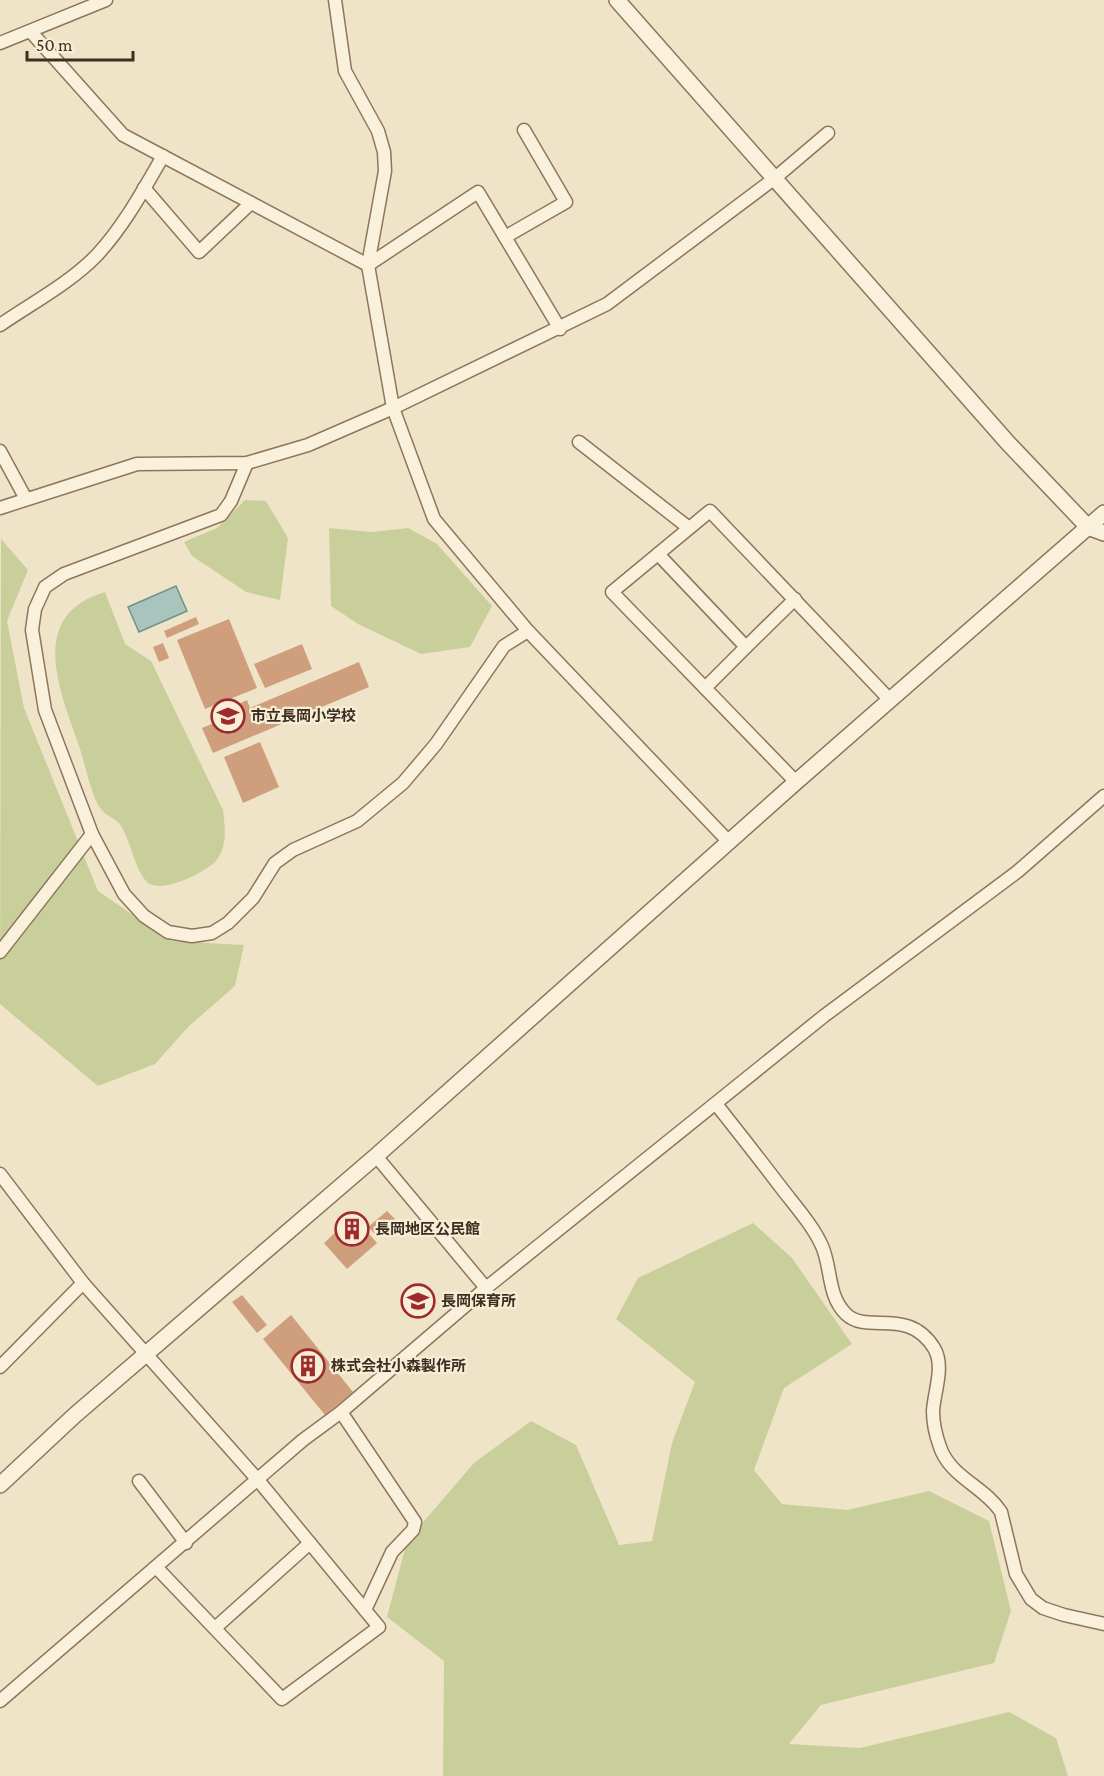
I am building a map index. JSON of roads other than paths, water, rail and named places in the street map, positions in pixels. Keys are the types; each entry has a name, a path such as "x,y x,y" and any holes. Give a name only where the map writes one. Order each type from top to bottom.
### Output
{"street":[{"path":"0,44 106,0"},
{"path":"335,0 345,71 378,131 384,152 385,171 368,265 393,408 434,519 528,631 729,842"},
{"path":"617,0 1008,443 1088,527 1104,533"},
{"path":"31,32 123,135 368,265"},
{"path":"505,237 566,201 524,130"},
{"path":"0,508 137,464 247,462 308,445 393,408 560,329 607,304 775,178 828,133"},
{"path":"0,325 68,279 97,255 164,156"},
{"path":"144,188 200,252 251,203"},
{"path":"368,265 478,192 560,329"},
{"path":"579,442 689,528"},
{"path":"0,451 4,469 26,499"},
{"path":"247,462 231,501 221,515 64,574 45,587 35,609 32,630 45,710 92,834 124,894 144,916 168,932 192,936 212,933 228,923 253,898 275,863 293,850 357,820 403,783 436,744 504,646 528,631"},
{"path":"796,782 612,592 710,511 890,700"},
{"path":"0,1485 75,1415 147,1356 376,1156 796,782 1104,513"},
{"path":"658,554 746,647"},
{"path":"705,688 795,599"},
{"path":"0,1701 486,1288 824,1016 1017,872 1104,796"},
{"path":"0,952 92,834"},
{"path":"716,1104 810,1227 822,1247 833,1296 847,1316 867,1324 890,1321 913,1328 936,1351 938,1370 933,1413 941,1449 961,1476 994,1501 1001,1512 1016,1574 1023,1590 1043,1608 1104,1624"},
{"path":"376,1156 486,1288"},
{"path":"0,1174 4,1189 83,1283 258,1480 379,1627 282,1699 156,1567"},
{"path":"0,1367 83,1283"},
{"path":"341,1412 415,1522 413,1530 392,1552 365,1610"},
{"path":"139,1481 186,1542"},
{"path":"215,1628 310,1543"}],"water":[{"path":"176,586 187,611 139,632 128,607"}],"place":[{"name":"市立長岡小学校","path":"228,716"},
{"name":"長岡地区公民館","path":"352,1229"},
{"name":"長岡保育所","path":"418,1301"},
{"name":"株式会社小森製作所","path":"308,1366"}]}
